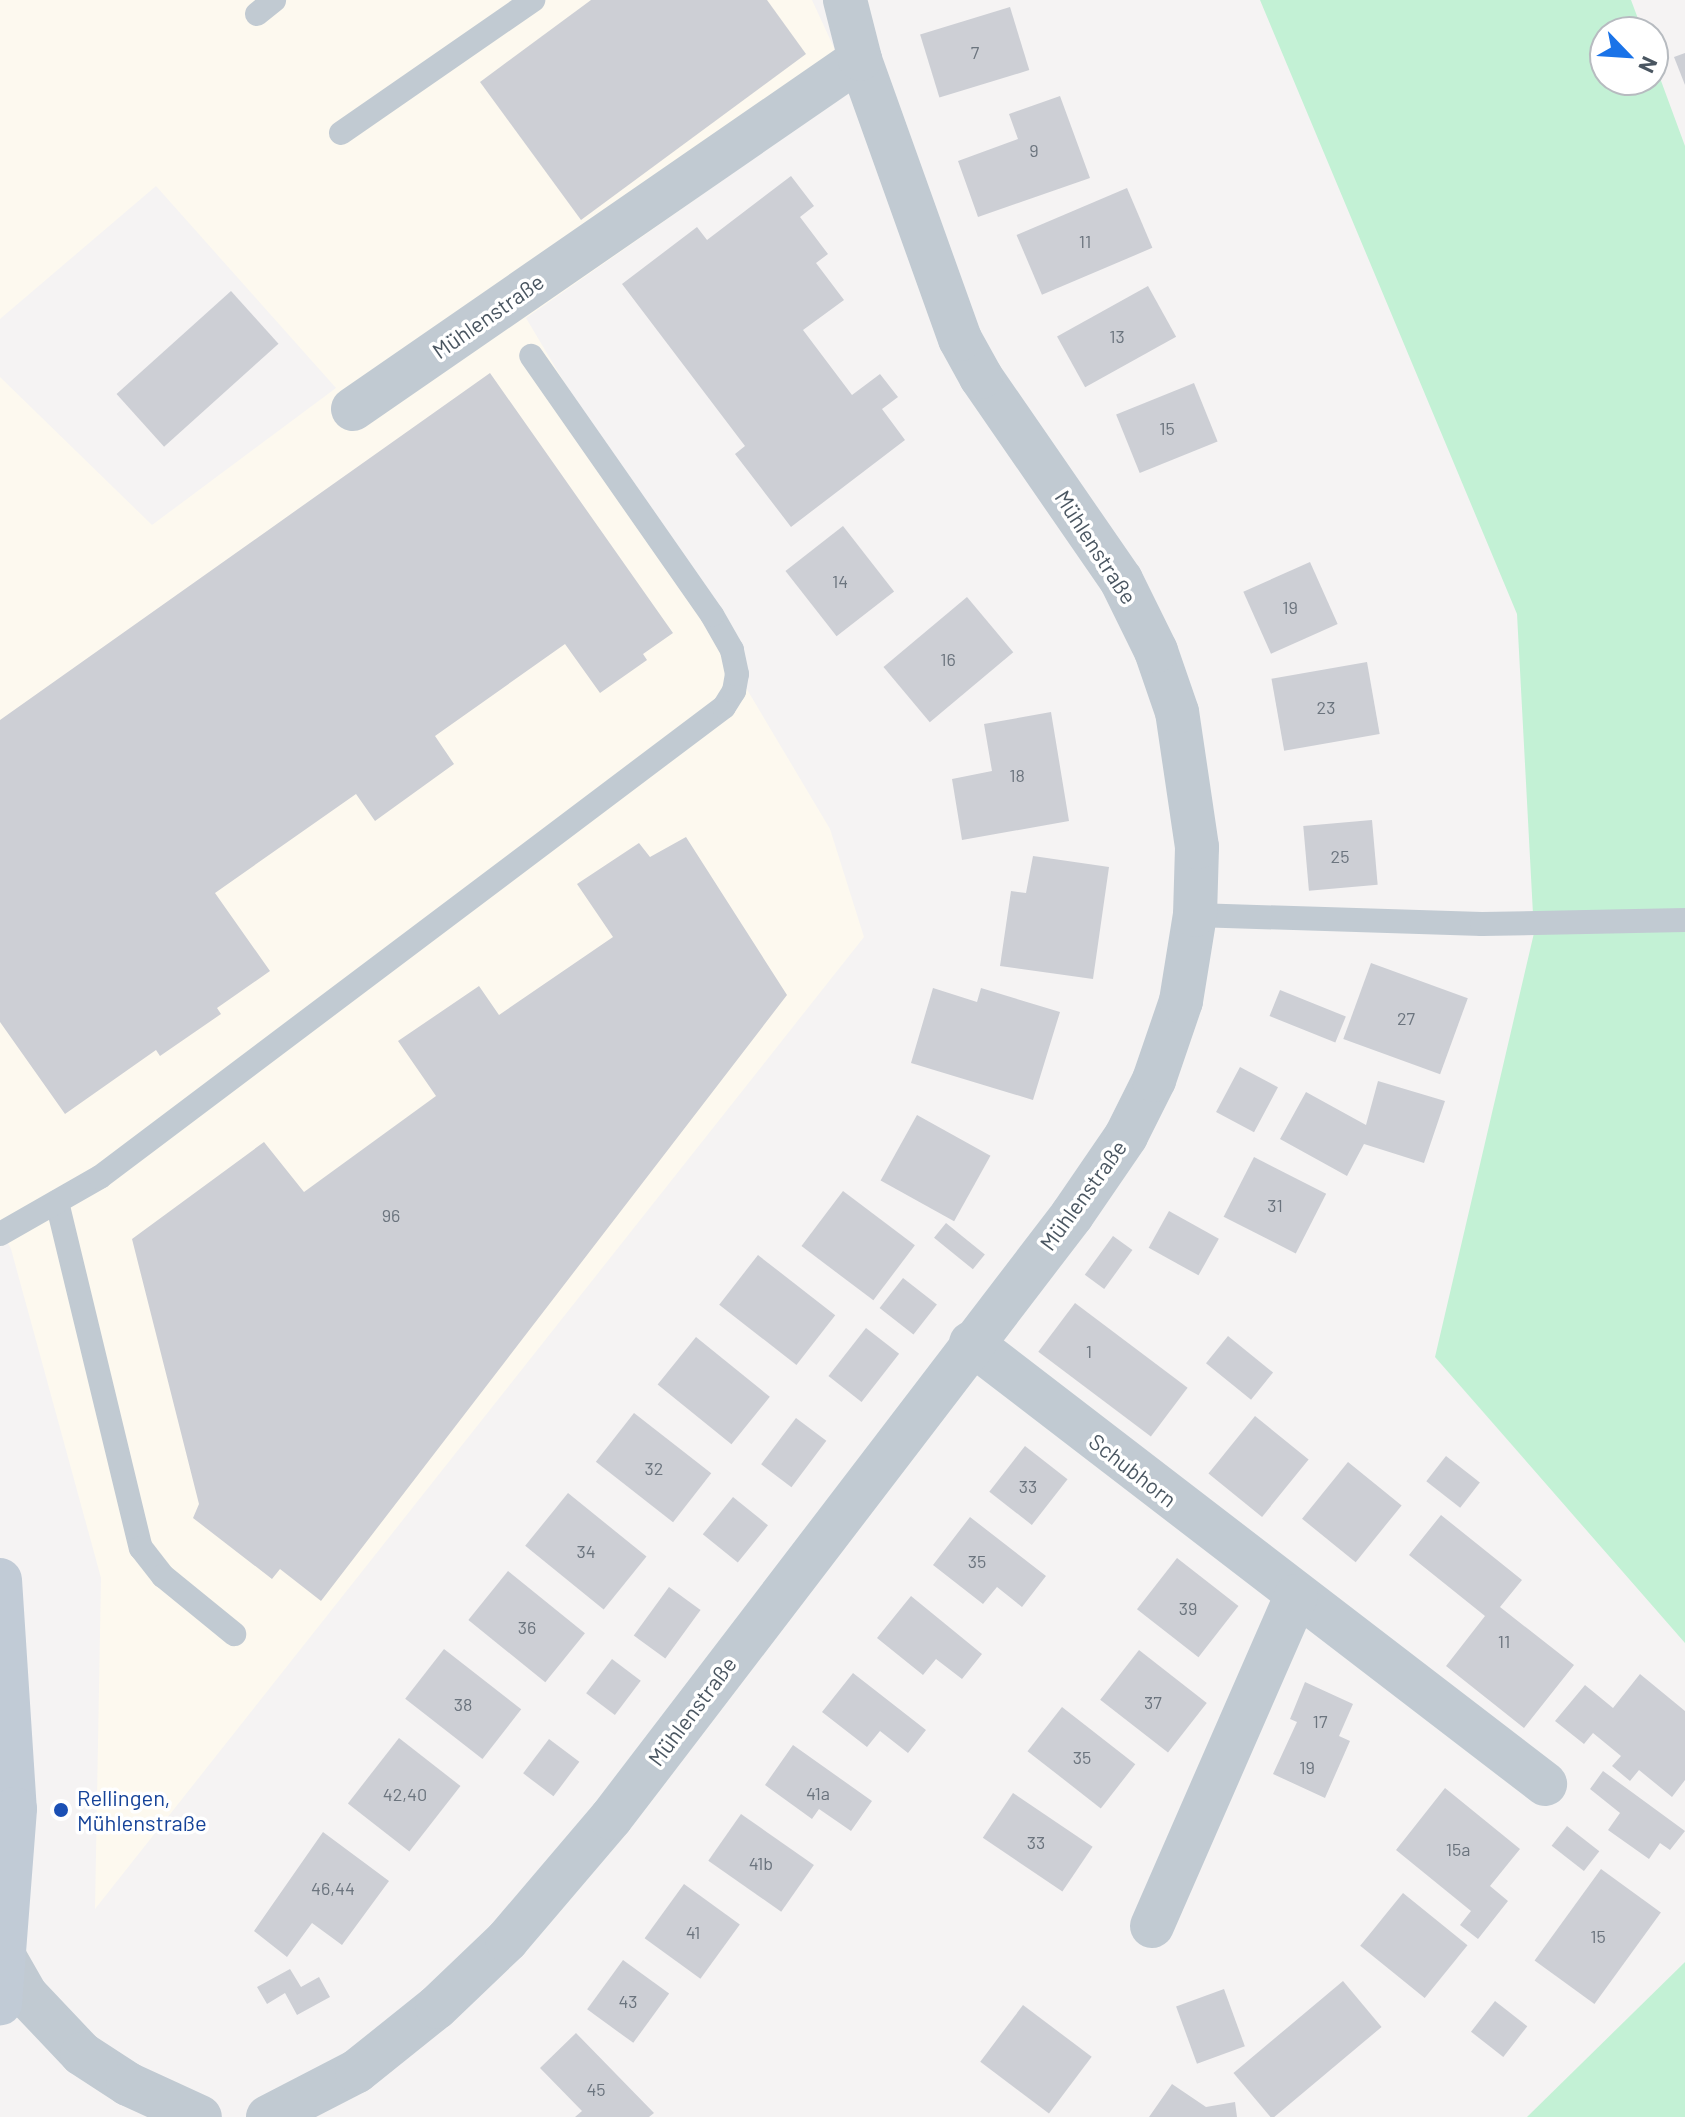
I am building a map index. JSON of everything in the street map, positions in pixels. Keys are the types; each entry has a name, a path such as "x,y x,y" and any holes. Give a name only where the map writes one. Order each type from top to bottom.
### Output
{"main road":[{"path":"0,1580 15,1809 0,2003"}],"street":[{"name":"Mühlenstraße","path":"268,2117 357,2071 437,2007 507,1940 611,1818 971,1343 1072,1215 1126,1136 1154,1080 1181,1001 1195,915 1197,847 1191,783 1177,712 1156,651 1121,580 981,377 960,339 860,59 845,0"},
{"name":"Mühlenstraße","path":"353,409 860,59"},
{"name":"Schubhorn","path":"971,1343 1296,1596 1545,1784"},
{"path":"1152,1926 1296,1596"},
{"path":"5,1958 26,1995 82,2054 128,2084 200,2117"}],"lane":[{"path":"341,133 533,0"},
{"path":"0,1234 100,1177 724,707 734,691 737,674 732,650 712,615 531,356"},
{"path":"1195,915 1482,924 1685,920"},
{"path":"57,1202 141,1548 163,1576 234,1634"}],"shaded area":[{"path":"0,0 812,0 853,89 526,318 830,829 864,937 95,1909 101,1578 11,1249 0,1227 0,377 152,525 336,388 156,186 0,319"}],"green space":[{"path":"1260,0 1631,0 1637,16 1589,16 1589,96 1667,96 1685,146 1685,1643 1435,1357 1534,933 1517,614"},
{"path":"1685,1962 1685,2117 1527,2117"}],"building":[{"path":"591,0 767,0 806,54 581,220 480,82"},
{"path":"1010,7 1029,70 939,98 920,34"},
{"path":"1685,53 1685,85 1674,57"},
{"path":"1060,96 1090,178 978,217 958,161 1018,139 1009,114"},
{"path":"791,176 814,206 800,217 828,254 816,263 844,300 803,330 852,395 880,374 898,397 882,409 905,440 791,527 735,454 745,446 622,284 697,227 707,240"},
{"path":"1127,188 1152,248 1042,295 1017,235"},
{"path":"1148,286 1176,337 1085,387 1057,336"},
{"path":"231,291 279,344 164,447 117,394"},
{"path":"490,373 673,633 643,654 647,660 600,693 565,644 435,736 454,764 375,821 356,794 215,893 270,971 217,1008 221,1014 160,1056 156,1050 65,1114 0,1022 0,720"},
{"path":"1194,383 1218,441 1140,473 1116,414"},
{"path":"843,526 894,591 837,636 785,571"},
{"path":"1310,562 1338,624 1271,654 1243,592"},
{"path":"967,597 1013,652 930,722 884,667"},
{"path":"1367,662 1380,734 1284,751 1271,679"},
{"path":"1051,712 1069,821 962,840 952,779 992,771 984,724"},
{"path":"1372,820 1378,885 1309,891 1303,826"},
{"path":"686,837 787,995 321,1601 280,1569 272,1579 193,1518 199,1504 132,1239 264,1142 304,1192 436,1096 398,1041 479,986 499,1015 613,937 577,884 639,843 650,857"},
{"path":"1033,856 1109,867 1093,979 1000,966 1011,891 1026,893"},
{"path":"1371,963 1468,998 1440,1074 1343,1039"},
{"path":"933,988 977,1002 981,988 1060,1012 1033,1100 911,1063"},
{"path":"1280,990 1346,1017 1335,1043 1270,1016"},
{"path":"1240,1067 1278,1087 1254,1132 1216,1112"},
{"path":"1378,1081 1445,1101 1424,1163 1364,1144 1347,1176 1280,1139 1306,1092 1366,1125"},
{"path":"917,1115 990,1156 954,1221 881,1181"},
{"path":"1254,1157 1326,1194 1296,1253 1224,1217"},
{"path":"843,1191 915,1245 873,1300 801,1246"},
{"path":"1169,1211 1219,1239 1198,1275 1149,1248"},
{"path":"946,1223 985,1254 973,1269 934,1238"},
{"path":"1113,1236 1132,1250 1104,1289 1085,1275"},
{"path":"758,1255 835,1315 796,1365 719,1305"},
{"path":"903,1278 937,1304 913,1334 880,1308"},
{"path":"1075,1303 1188,1388 1151,1437 1038,1352"},
{"path":"866,1328 899,1354 862,1402 828,1376"},
{"path":"1228,1336 1273,1373 1251,1400 1206,1363"},
{"path":"696,1337 770,1397 731,1444 658,1384"},
{"path":"634,1413 711,1473 673,1522 596,1462"},
{"path":"1255,1416 1309,1459 1262,1517 1208,1474"},
{"path":"796,1418 826,1441 791,1487 761,1464"},
{"path":"1025,1446 1068,1479 1032,1525 989,1492"},
{"path":"1446,1456 1480,1482 1460,1508 1426,1481"},
{"path":"1348,1462 1402,1505 1356,1562 1302,1519"},
{"path":"568,1493 646,1557 604,1609 525,1546"},
{"path":"733,1497 768,1525 738,1563 703,1534"},
{"path":"1441,1515 1522,1580 1500,1607 1574,1665 1524,1728 1446,1666 1485,1616 1409,1555"},
{"path":"970,1517 1046,1576 1022,1607 997,1587 983,1604 933,1565"},
{"path":"1177,1558 1238,1606 1198,1657 1137,1609"},
{"path":"508,1571 585,1633 545,1682 468,1620"},
{"path":"669,1587 701,1610 665,1658 634,1636"},
{"path":"911,1596 982,1654 962,1679 936,1659 923,1675 877,1638"},
{"path":"444,1649 521,1709 482,1759 405,1699"},
{"path":"1139,1650 1207,1703 1168,1753 1100,1700"},
{"path":"612,1659 641,1681 615,1715 586,1693"},
{"path":"853,1673 926,1730 908,1753 880,1731 867,1747 822,1712"},
{"path":"1640,1674 1685,1711 1685,1780 1672,1797 1639,1770 1630,1781 1612,1766 1621,1756 1593,1733 1584,1744 1555,1721 1585,1685 1613,1708"},
{"path":"1305,1682 1353,1704 1339,1736 1350,1741 1325,1798 1273,1774 1297,1722 1290,1719"},
{"path":"1062,1707 1135,1764 1101,1808 1028,1751"},
{"path":"399,1738 460,1786 409,1851 348,1803"},
{"path":"549,1739 579,1762 553,1796 523,1773"},
{"path":"793,1745 872,1801 851,1831 819,1809 812,1819 765,1785"},
{"path":"1603,1771 1685,1831 1670,1850 1660,1843 1649,1859 1608,1830 1620,1813 1590,1789"},
{"path":"1445,1788 1520,1849 1490,1886 1508,1901 1478,1939 1460,1925 1471,1911 1396,1850"},
{"path":"1013,1793 1093,1847 1062,1891 983,1838"},
{"path":"741,1814 814,1865 781,1912 708,1861"},
{"path":"1567,1826 1599,1851 1584,1871 1552,1846"},
{"path":"323,1832 389,1881 342,1945 312,1923 287,1957 254,1931"},
{"path":"1601,1869 1661,1912 1594,2004 1535,1960"},
{"path":"684,1884 740,1925 700,1979 645,1938"},
{"path":"1403,1893 1468,1945 1425,1998 1360,1946"},
{"path":"623,1960 669,1994 633,2043 587,2009"},
{"path":"290,1969 301,1987 319,1977 330,1997 297,2015 285,1993 267,2004 257,1987"},
{"path":"1343,1981 1382,2027 1274,2117 1270,2117 1233,2073"},
{"path":"1224,1989 1245,2046 1197,2064 1176,2006"},
{"path":"1495,2001 1527,2026 1503,2057 1471,2032"},
{"path":"1023,2005 1092,2057 1049,2113 980,2062"},
{"path":"576,2033 654,2113 649,2117 575,2117 582,2111 540,2068"},
{"path":"1172,2084 1206,2107 1235,2102 1237,2117 1149,2117"}],"place":[{"name":"Rellingen, Mühlenstraße","path":"61,1810"}]}
